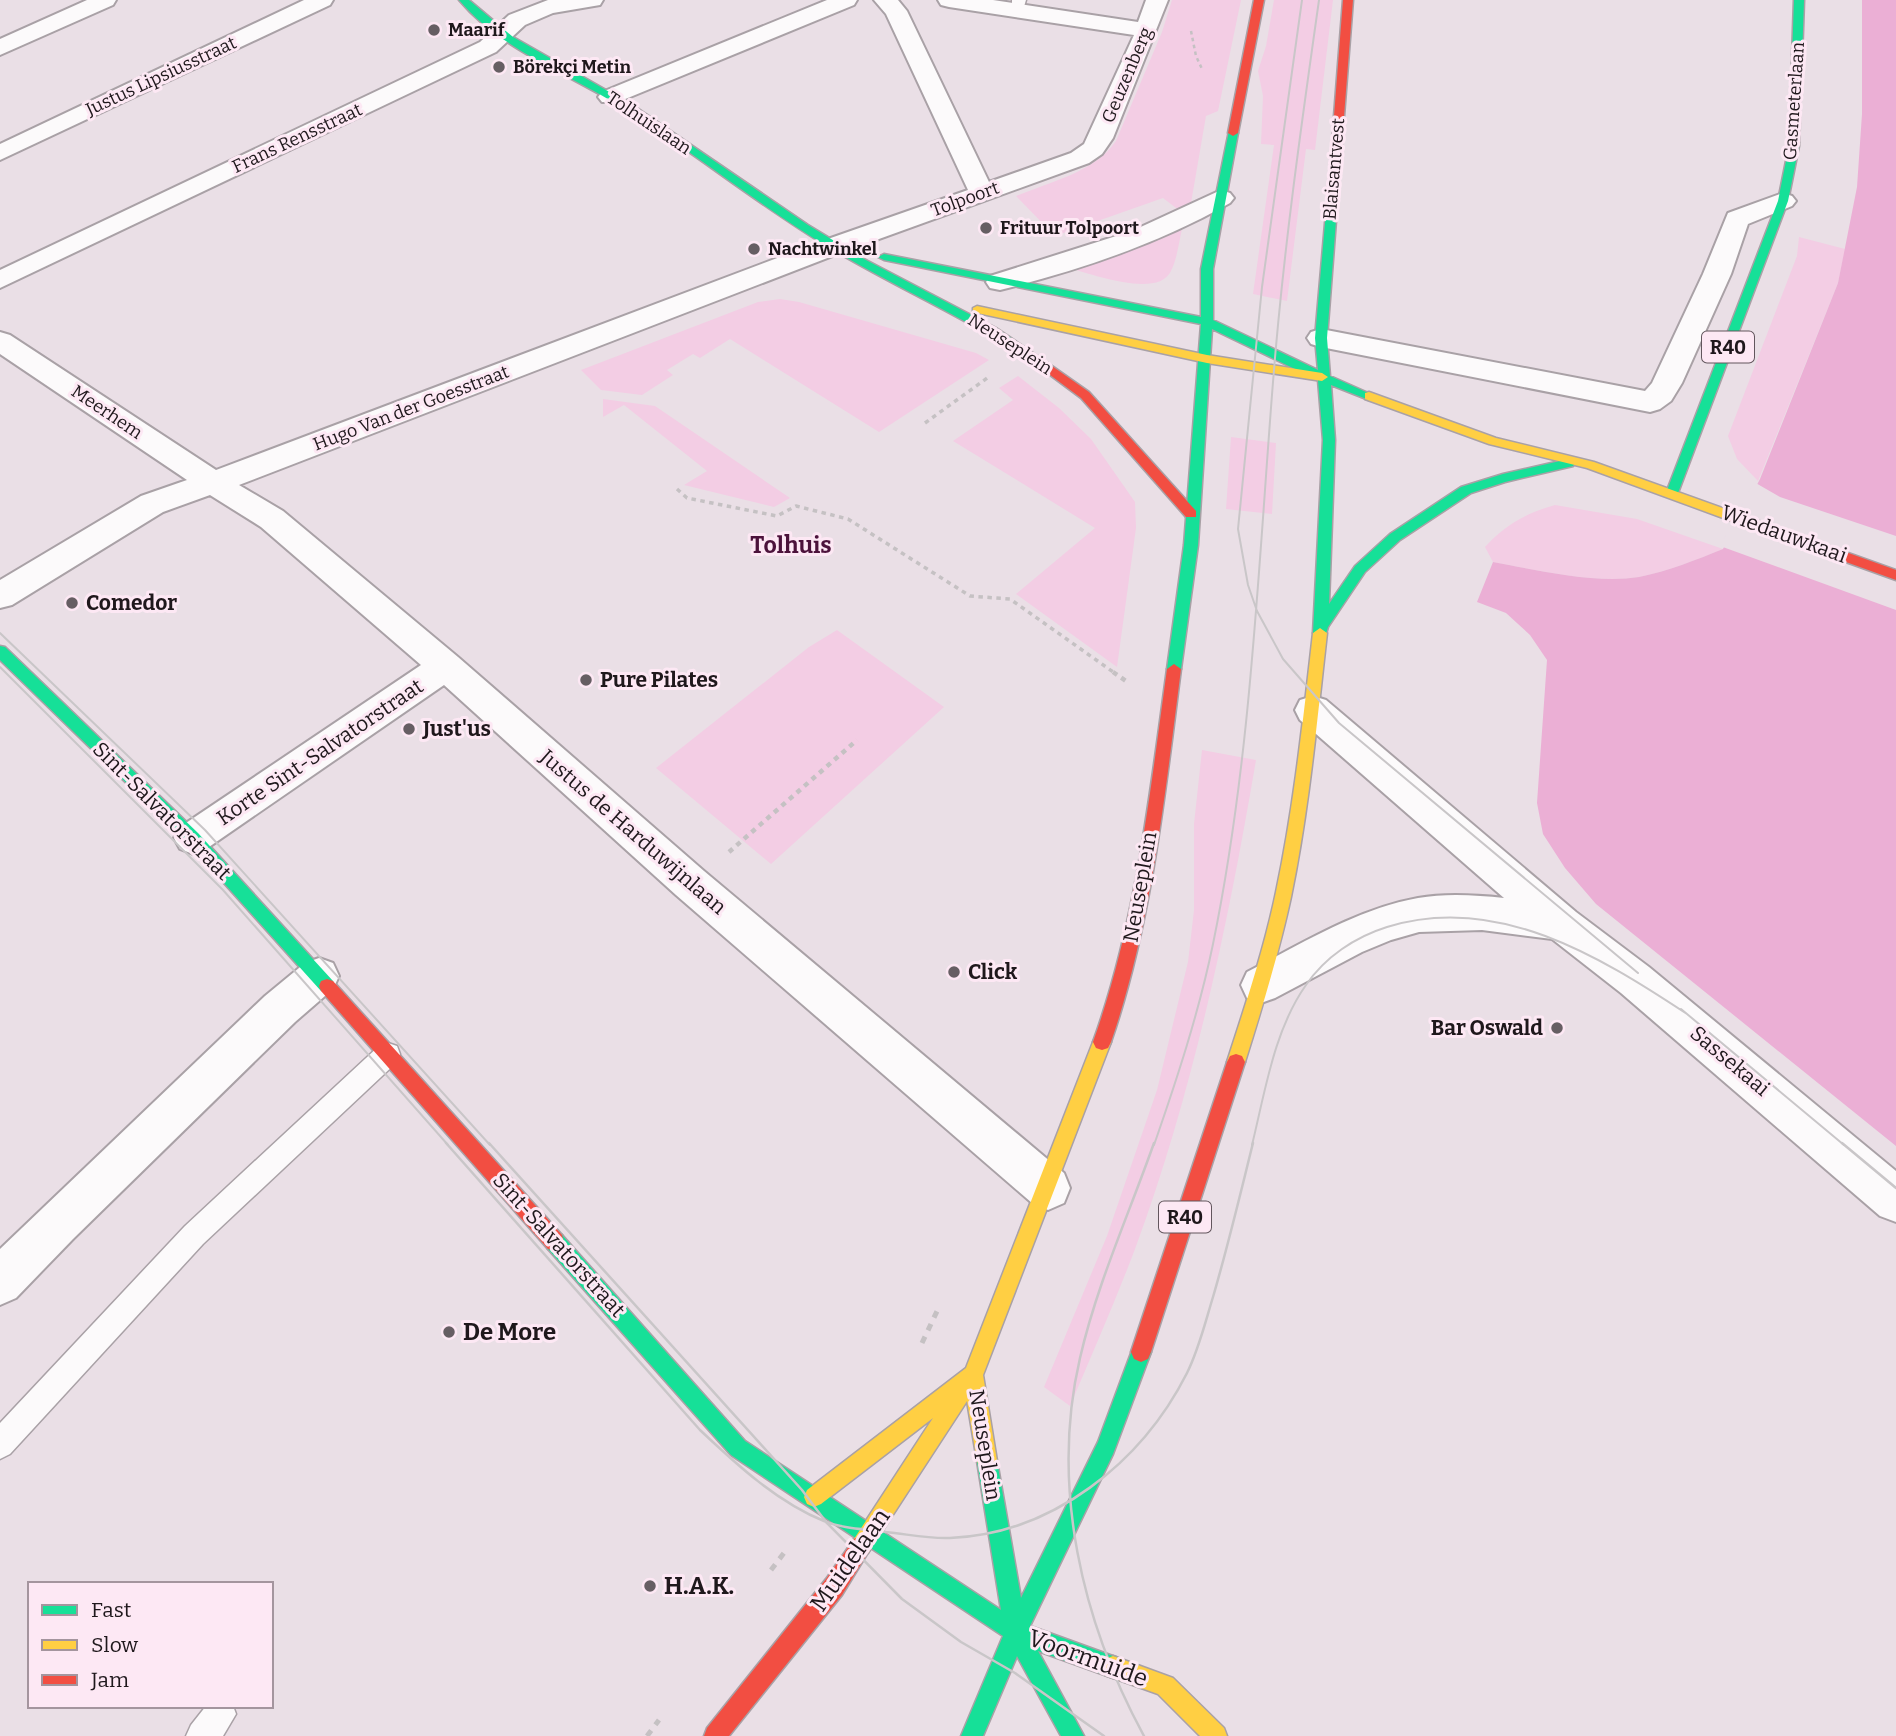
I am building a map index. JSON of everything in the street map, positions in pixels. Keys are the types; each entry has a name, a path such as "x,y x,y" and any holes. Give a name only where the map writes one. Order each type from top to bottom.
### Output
{"main road":[{"name":"Tolhuislaan","path":"464,0 473,11 539,57 583,79 834,246"},
{"path":"1207,322 1207,269 1259,0"},
{"name":"Blaisantvest","path":"1322,377 1321,338 1348,0"},
{"name":"Gasmeterlaan","path":"1672,493 1783,201 1794,146 1799,0"},
{"name":"Neuseplein","path":"834,246 1000,282 1207,322 1322,377 1402,409 1493,440 1578,461 1672,493"},
{"name":"Neuseplein","path":"834,246 991,328 1085,395 1191,514"},
{"name":"Neuseplein","path":"940,302 1207,359 1322,377"},
{"name":"Neuseplein","path":"1016,1632 973,1375 1048,1188 1117,1004 1126,969 1169,711 1191,545 1191,514 1207,359 1207,322"},
{"name":"R40","path":"972,1736 1016,1632 1107,1447 1138,1363 1261,985 1288,874 1313,710 1321,626 1329,440 1322,377"},
{"path":"1321,626 1360,569 1395,537 1466,490 1503,478 1578,461"},
{"name":"Wiedauwkaai","path":"1672,493 1896,575"},
{"name":"Sint-Salvatorstraat","path":"0,651 193,838 738,1448 1016,1632"},
{"path":"814,1497 973,1375"},
{"name":"Muidelaan","path":"715,1736 834,1587 973,1375"},
{"name":"Voormuide","path":"1016,1632 1073,1736"},
{"name":"Voormuide","path":"1016,1632 1165,1686 1216,1736"}],"street":[{"path":"0,48 105,0"},
{"name":"Justus Lipsiusstraat","path":"0,153 322,0"},
{"name":"Frans Rensstraat","path":"0,280 488,47 517,20 546,4 592,0"},
{"path":"610,97 846,0"},
{"path":"885,0 895,11 982,193"},
{"path":"949,0 1018,5 1147,30"},
{"name":"Geuzenberg","path":"1093,149 1101,138 1157,0"},
{"name":"Tolpoort","path":"834,246 1080,158 1093,149"},
{"name":"Neuseplein","path":"1000,282 1051,268 1174,224 1221,198"},
{"path":"1321,338 1650,402 1661,394 1667,383 1717,274 1737,219 1783,201"},
{"name":"Hugo Van der Goesstraat","path":"0,596 152,504 834,246"},
{"name":"Meerhem","path":"0,341 213,483"},
{"name":"Justus de Harduwijnlaan","path":"213,483 272,519 446,666 690,883 1048,1188"},
{"name":"Korte Sint-Salvatorstraat","path":"193,838 446,666"},
{"path":"1313,710 1562,924"},
{"path":"1261,985 1375,928 1406,917 1485,914 1531,917 1562,924"},
{"name":"Sassekaai","path":"1562,924 1635,981 1896,1200"},
{"path":"0,1282 76,1204 319,976"}],"lane":[{"path":"0,1444 194,1235 388,1054"}],"path":[{"path":"925,424 1025,351"},
{"path":"677,489 687,498 777,516 796,506 848,519 970,596 1010,599 1169,711"},
{"path":"690,883 857,740"},
{"path":"920,1346 943,1298"}],"shaded area":[{"path":"1172,0 1241,0 1218,111 1206,116 1191,203 1180,211 1163,198 1055,236 1016,196 1084,168 1107,152 1116,141 1162,32"},
{"path":"1274,0 1333,0 1315,150 1306,149 1287,301 1253,294 1274,145 1261,144 1263,96 1258,71 1266,46"},
{"path":"1862,0 1896,0 1896,1146 1596,904 1565,868 1543,834 1537,803 1547,660 1530,635 1506,613 1477,602 1493,562 1566,575 1622,579 1661,572 1723,549 1760,479 1838,283 1857,187 1862,114"},
{"path":"1182,229 1171,271 1164,279 1153,283 1124,282 1069,268"},
{"path":"1799,237 1845,249 1838,283 1758,481 1737,459 1728,436 1797,256"},
{"path":"780,299 799,302 976,353 989,360 879,432 730,339 700,358 693,354 667,370 673,375 642,395 601,390 581,370 758,302"},
{"path":"1018,376 1059,408 1091,439 1135,502 1136,528 1117,667 1016,594 1095,528 953,441 1013,400 999,388"},
{"path":"603,399 655,406 790,498 774,507 684,485 707,471 624,405 603,417"},
{"path":"1231,437 1276,443 1272,514 1226,509"},
{"path":"1555,505 1637,519 1723,549 1661,572 1622,579 1566,575 1493,562 1485,547 1500,532 1535,512"},
{"path":"837,630 944,707 771,864 656,768 809,647"},
{"path":"1202,750 1256,760 1221,946 1191,1069 1156,1190 1127,1269 1070,1406 1044,1387 1107,1236 1157,1090 1188,962 1194,910 1194,824"}],"pier":[{"path":"1754,482 1780,497 1896,536 1896,610 1720,546"}],"tram line":[{"path":"1256,608 1248,585 1238,529 1262,287 1302,0"},
{"path":"1256,608 1282,286 1319,0"},
{"path":"1154,1145 1187,1045 1213,944 1236,805 1256,608"},
{"path":"1256,608 1283,659 1339,723 1638,973"},
{"path":"0,633 205,830 490,1145"},
{"path":"0,667 223,890 448,1145"},
{"path":"1252,1145 1278,1041 1306,985 1322,966 1352,942 1387,927 1428,919 1468,918 1507,924 1582,952 1687,1014"},
{"path":"1681,1009 1687,1014"},
{"path":"1687,1014 1844,1145"},
{"path":"446,1143 700,1430 774,1493 826,1522"},
{"path":"489,1143 802,1490 826,1522"},
{"path":"1071,1500 1069,1455 1072,1407 1080,1358 1104,1276 1154,1143"},
{"path":"1071,1500 1119,1463 1145,1436 1187,1373 1224,1259 1253,1143"},
{"path":"1842,1143 1896,1188"},
{"path":"826,1522 855,1528 950,1538 988,1533 1024,1523 1071,1500"},
{"path":"1071,1500 1078,1553 1089,1600 1122,1692 1144,1736"},
{"path":"826,1522 902,1599 961,1642 1015,1673 1104,1736"}],"traffic: fast":[{"path":"464,0 477,14 510,39 631,108 804,228 860,261 966,316 1042,363"},
{"path":"1672,493 1783,201 1794,146 1799,0"},
{"path":"884,257 1207,322 1207,269 1233,133"},
{"path":"1321,626 1329,440 1321,338 1336,155"},
{"path":"1174,669 1191,545 1207,322 1322,377 1369,396"},
{"path":"1320,633 1321,626 1360,569 1395,537 1466,490 1503,478 1569,463"},
{"path":"0,651 193,838 327,986"},
{"path":"555,1242 738,1448 1016,1632 1113,1667"},
{"path":"972,1736 1016,1632 1106,1447 1141,1352"},
{"path":"987,1461 1016,1632 1073,1736"}],"traffic: slow":[{"path":"977,310 1207,359 1322,377"},
{"path":"1369,396 1493,441 1590,465 1734,517"},
{"path":"1236,1062 1272,943 1288,871 1302,783 1320,633"},
{"path":"861,1546 973,1375 1102,1042"},
{"path":"814,1497 973,1375 987,1461"},
{"path":"1113,1667 1165,1686 1216,1736"}],"traffic: jam":[{"path":"1233,133 1259,0"},
{"path":"1336,155 1348,0"},
{"path":"1042,363 1085,395 1191,514"},
{"path":"1734,517 1896,575"},
{"path":"1102,1042 1121,980 1135,917 1156,798 1174,669"},
{"path":"327,986 555,1242"},
{"path":"1141,1352 1236,1062"},
{"path":"715,1736 834,1587 861,1546"}],"place":[{"name":"Maarif","path":"434,30"},
{"name":"Börekçi Metin","path":"499,67"},
{"name":"Frituur Tolpoort","path":"986,228"},
{"name":"Nachtwinkel","path":"754,249"},
{"name":"Comedor","path":"72,603"},
{"name":"Pure Pilates","path":"586,680"},
{"name":"Just'us","path":"409,729"},
{"name":"Click","path":"954,972"},
{"name":"Bar Oswald","path":"1557,1028"},
{"name":"De More","path":"449,1332"},
{"name":"H.A.K.","path":"650,1586"}],"district":[{"name":"Tolhuis","path":"791,545"}]}
